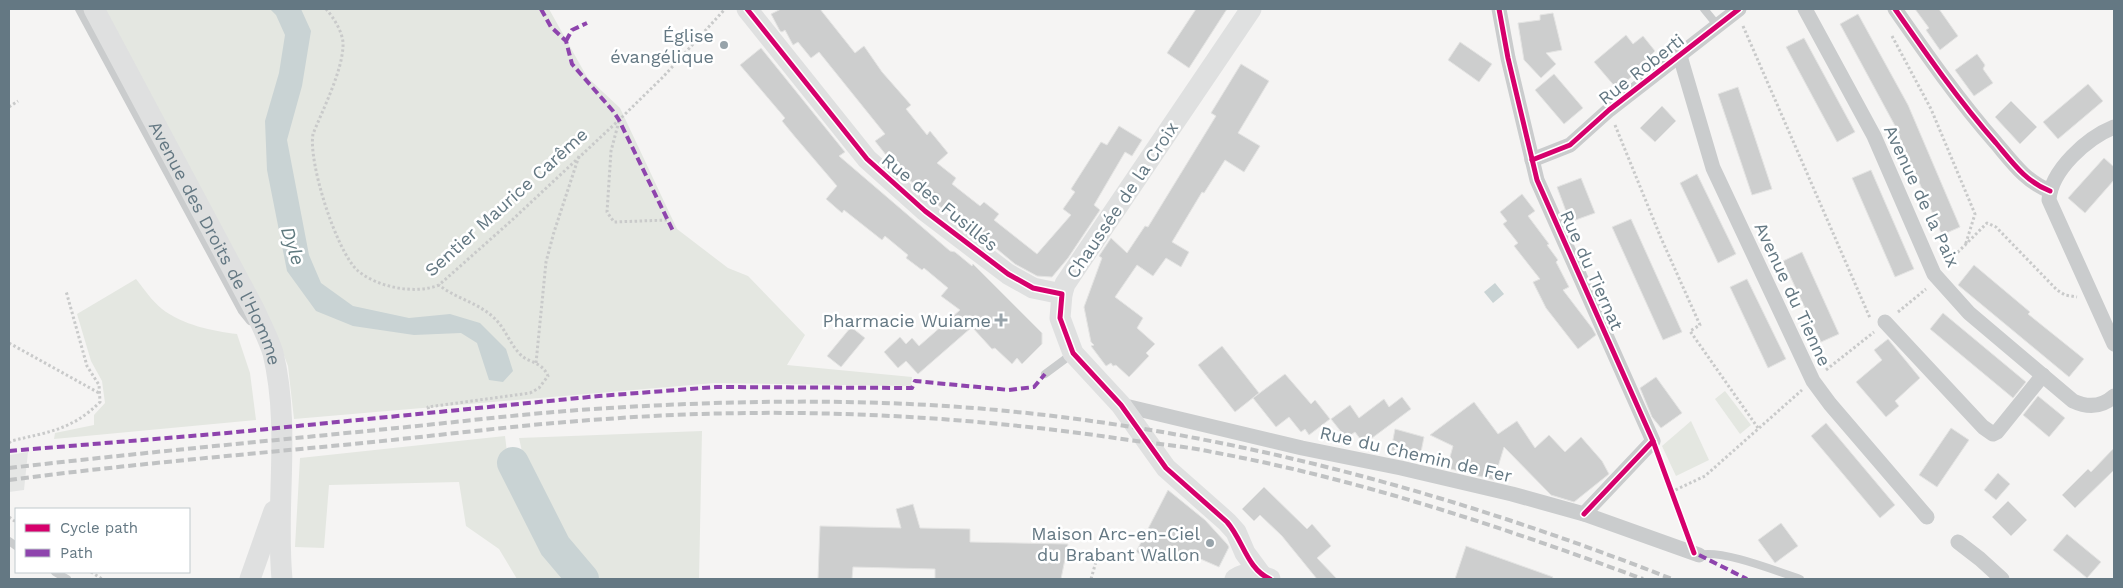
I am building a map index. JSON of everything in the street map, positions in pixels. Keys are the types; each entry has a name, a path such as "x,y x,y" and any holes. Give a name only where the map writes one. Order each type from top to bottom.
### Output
{"main road":[{"name":"Avenue des Droits de l'Homme","path":"94,9 253,307 272,351 281,406 283,459 280,492 280,553 282,579"},
{"name":"Rue des Fusillés","path":"747,9 867,159 925,212 1008,274 1033,288 1062,294"},
{"name":"Chaussée de la Croix","path":"1251,9 1075,266 1064,284 1060,318 1073,353 1121,405 1166,468 1236,532 1245,554 1266,577"},
{"name":"Avenue des Droits de l'Homme","path":"250,579 280,492"},
{"path":"1236,578 1245,554"},
{"path":"1236,578 1248,574 1266,577"}],"street":[{"name":"Rue du Tiernat","path":"1499,9 1508,58 1537,180 1652,441"},
{"name":"Avenue de la Paix","path":"1805,9 1874,136 1934,274 1969,313 2073,401 2086,406 2103,404 2114,396"},
{"path":"1895,9 1978,123 2020,171 2034,184 2050,191"},
{"name":"Rue Roberti","path":"1532,160 1570,146 1609,110 1738,10"},
{"name":"Avenue du Tienne","path":"1680,56 1713,168 1813,380 1830,404 1927,517"},
{"path":"2114,127 2098,136 2076,154 2054,182 2049,200 2054,215 2114,344"},
{"path":"1878,322 1992,434 1997,432 2042,375"},
{"name":"Rue du Chemin de Fer","path":"1121,405 1302,448 1401,468 1512,494 1584,514 1696,554"},
{"path":"1584,514 1652,441"},
{"path":"1958,542 2002,579"}],"lane":[{"path":"79,9 242,311 272,351"},
{"path":"1704,9 1718,26"},
{"path":"1045,374 1073,353"},
{"path":"1696,554 1708,552 1800,579"}],"path":[{"path":"1738,10 1878,322"},
{"path":"1891,34 1931,109 1975,214 1965,246"},
{"path":"9,107 18,101"},
{"path":"1609,110 1661,238 1700,324 1690,332 1758,428"},
{"path":"619,120 611,151 607,212 614,222 667,220"},
{"path":"536,363 546,262 580,155"},
{"path":"1934,274 1987,223 1996,227 2057,290 2071,297 2092,296"},
{"path":"430,414 428,407 530,393 539,388 548,376 545,368 518,353 506,331 492,316 439,285"},
{"path":"9,443 65,428 86,416 100,402 99,385 87,366 66,291"},
{"path":"9,343 99,393"},
{"path":"1652,441 1696,554"},
{"path":"1091,579 1099,552"}],"shaded area":[{"path":"104,9 549,9 587,77 620,108 677,229 728,268 748,276 805,335 787,365 912,377 911,386 715,383 294,419 288,366 271,322"},
{"path":"136,279 155,302 170,315 198,326 237,334 250,373 256,420 54,439 55,433 94,425 94,415 105,403 102,381 91,361 77,314"},
{"path":"1725,391 1751,425 1740,434 1715,399"},
{"path":"1691,421 1709,460 1676,476 1662,446"},
{"path":"702,431 699,579 596,579 553,529 527,474 519,438"},
{"path":"505,436 509,468 551,550 575,579 517,579 499,549 466,526 459,482 329,485 324,548 295,547 300,458"},
{"path":"28,452 24,490 9,492 9,455"}],"water":[{"name":"Dyle","path":"270,9 301,9 311,31 302,86 287,140 309,255 321,283 353,306 409,318 450,314 480,323 506,349 513,371 503,382 489,380 477,343 461,333 414,335 353,326 316,311 287,271 267,170 265,121 279,73 285,35 276,15"},
{"path":"1495,283 1504,294 1493,303 1484,292"}],"building":[{"path":"781,9 820,9 855,53 864,46 882,72 911,105 906,109 927,135 930,131 948,153 937,163 956,178 952,184 980,206 984,202 999,214 994,220 1037,254 1071,215 1063,209 1075,192 1071,189 1101,142 1107,145 1119,126 1142,140 1132,156 1125,152 1094,205 1100,210 1068,258 1052,277 1037,276 1015,264 950,210 948,213 897,169 875,141 885,134 819,52 811,58 798,42 793,45 785,30 780,31 771,14"},
{"path":"1196,9 1227,9 1189,68 1167,53"},
{"path":"1915,9 1939,9 1958,36 1940,50 1926,30 1929,28"},
{"path":"1553,13 1562,50 1546,53 1556,64 1541,78 1524,60 1518,23 1540,20 1540,15"},
{"path":"1858,14 1908,105 1960,227 1942,235 1900,135 1840,24"},
{"path":"1626,35 1633,44 1643,36 1655,51 1649,57 1651,60 1617,89 1594,62"},
{"path":"1804,38 1855,132 1837,142 1786,47"},
{"path":"1460,42 1492,64 1479,82 1448,60"},
{"path":"761,48 845,152 839,156 950,251 955,252 972,266 973,264 1042,333 1042,344 1022,364 1017,358 1012,364 995,348 992,349 972,327 918,374 906,361 898,368 884,352 900,337 906,344 912,338 919,346 960,310 941,296 948,288 924,268 922,270 906,258 908,255 885,236 882,240 844,210 842,213 826,199 837,186 782,121 785,118 740,65"},
{"path":"1977,54 1985,65 1983,69 1993,83 1974,96 1955,70"},
{"path":"1241,64 1269,81 1238,133 1260,146 1244,172 1225,160 1204,193 1202,192 1172,242 1189,252 1181,267 1166,258 1153,276 1137,265 1115,297 1143,318 1137,328 1155,344 1146,353 1149,356 1129,377 1116,365 1113,366 1111,363 1106,366 1091,346 1094,345 1091,342 1084,307 1102,258 1099,256 1111,238 1127,253 1145,226 1148,227 1216,116 1211,113"},
{"path":"1554,74 1583,108 1564,124 1535,90"},
{"path":"2088,84 2103,101 2058,139 2043,122"},
{"path":"1738,87 1772,189 1752,195 1718,94"},
{"path":"2011,101 2037,127 2020,144 1995,117"},
{"path":"1662,106 1676,121 1655,142 1640,128"},
{"path":"2104,158 2114,167 2114,180 2085,213 2068,198"},
{"path":"1871,170 1914,269 1895,277 1852,178"},
{"path":"1697,174 1736,254 1718,263 1680,183"},
{"path":"1581,178 1595,213 1570,222 1557,187"},
{"path":"1522,194 1535,211 1528,216 1549,244 1547,245 1558,260 1556,262 1569,287 1563,290 1596,335 1578,349 1546,308 1533,282 1540,279 1514,246 1518,243 1503,224 1507,221 1500,212"},
{"path":"1631,219 1682,332 1663,340 1612,227"},
{"path":"1802,252 1839,334 1821,342 1783,261"},
{"path":"1974,265 2030,312 2028,314 2084,359 2069,377 1958,285"},
{"path":"1747,279 1786,359 1768,368 1730,287"},
{"path":"1943,313 2026,382 2013,398 1930,329"},
{"path":"851,327 865,338 841,367 827,356"},
{"path":"1888,339 1920,378 1895,401 1899,406 1886,417 1856,382 1882,360 1874,350"},
{"path":"1222,346 1259,393 1235,412 1198,365"},
{"path":"1285,374 1311,404 1315,400 1330,419 1309,435 1305,429 1301,432 1289,417 1276,427 1253,398"},
{"path":"1656,377 1682,413 1661,428 1652,417 1640,388"},
{"path":"2038,396 2065,418 2049,437 2023,415"},
{"path":"1402,397 1411,409 1364,444 1355,432 1346,438 1331,419 1350,405 1359,418 1384,399 1389,407"},
{"path":"1474,402 1498,434 1517,421 1535,448 1549,435 1565,452 1581,437 1602,461 1609,474 1574,502 1551,495 1504,447 1494,480 1447,468 1453,446 1430,435"},
{"path":"1826,423 1895,505 1880,518 1811,436"},
{"path":"1951,428 1969,440 1937,487 1919,475"},
{"path":"1395,429 1424,437 1420,457 1391,450"},
{"path":"2114,448 2114,470 2075,508 2062,495 2088,469 2091,472"},
{"path":"1998,473 2010,484 1996,500 1984,490"},
{"path":"1264,487 1307,529 1312,524 1331,546 1317,558 1337,579 1317,579 1282,536 1260,515 1254,521 1242,509"},
{"path":"1168,490 1205,520 1229,547 1219,567 1189,554 1185,563 1163,552 1158,563 1136,552"},
{"path":"2008,501 2027,520 2011,536 1992,517"},
{"path":"913,504 920,528 970,529 970,542 1068,544 1061,579 935,579 935,569 853,567 852,579 818,579 820,526 901,528 896,509"},
{"path":"1781,523 1798,546 1775,563 1758,540"},
{"path":"2067,534 2101,562 2087,578 2053,550"},
{"path":"1466,546 1553,577 1552,579 1455,579"}],"waterway":[{"name":"Dyle","path":"513,463 555,546 583,579"}],"railway":[{"path":"9,468 503,417 609,408 758,402 858,402 957,407 1093,421 1262,452 1345,472 1510,520 1672,579"},
{"path":"9,480 145,464 606,419 737,413 868,415 999,424 1064,431 1202,450 1267,463 1376,490 1430,506 1537,541 1643,579"}],"marked path":[{"path":"541,9 551,27 566,41 572,64 619,120 674,233"},
{"path":"566,41 572,30 587,23"},
{"path":"9,451 227,433 599,396 716,387 912,388 915,381 1009,390 1034,387 1045,374"},
{"path":"1699,555 1747,579"}],"cycle path":[{"path":"747,9 867,159 925,211 1008,274 1033,288 1062,294 1060,318 1073,353 1121,405 1166,468 1227,522 1256,568 1270,579"},
{"path":"1499,9 1508,58 1537,180 1653,441 1584,514"},
{"path":"1532,160 1570,145 1609,110 1739,9"},
{"path":"1895,9 1931,61 1982,127 2020,171 2041,187 2050,191"},
{"path":"1653,441 1694,553"}],"place":[{"name":"Église évangélique","path":"724,45"},
{"name":"Pharmacie Wuiame","path":"1001,320"},
{"name":"Maison Arc-en-Ciel du Brabant Wallon","path":"1210,543"}]}
